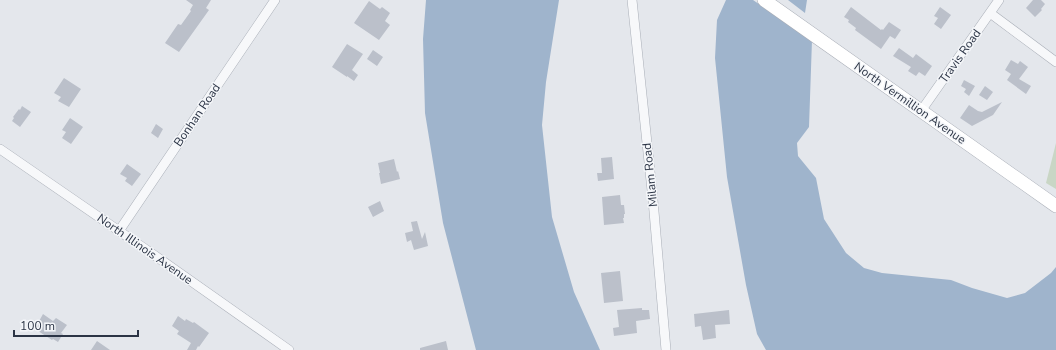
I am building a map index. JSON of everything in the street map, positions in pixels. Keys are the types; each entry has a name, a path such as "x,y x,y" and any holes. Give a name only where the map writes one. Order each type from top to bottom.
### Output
{"street":[{"name":"Bonhan Road","path":"119,231 275,0"},
{"name":"Milam Road","path":"632,0 653,200 666,350"},
{"name":"North Vermillion Avenue","path":"764,0 1056,206"},
{"name":"Travis Road","path":"921,111 999,0"},
{"path":"990,13 1056,62"},
{"name":"North Illinois Avenue","path":"0,149 290,350"}],"green space":[{"path":"1056,143 1056,189 1046,183"}],"water":[{"path":"426,0 559,0 546,82 542,125 552,217 574,292 600,350 476,350 443,223 425,113 423,39"},
{"path":"726,0 753,0 812,40 809,127 797,143 798,156 816,178 824,219 846,253 864,268 882,273 951,280 1007,298 1025,293 1051,273 1056,267 1056,350 766,350 757,334 746,285 727,177 715,58 717,20"},
{"path":"788,0 807,0 805,13"}],"building":[{"path":"186,0 211,0 206,8 209,10 179,52 165,43 178,24 181,25 191,11 190,10 193,5"},
{"path":"1033,0 1041,0 1045,4 1041,9 1042,10 1035,17 1026,8"},
{"path":"369,1 380,9 382,7 390,13 385,21 390,25 379,40 354,23"},
{"path":"851,7 881,30 883,30 889,22 901,30 895,39 890,36 881,49 855,30 856,28 844,17"},
{"path":"940,7 951,15 941,29 934,24 938,18 934,16"},
{"path":"347,44 363,54 352,70 358,75 354,81 332,67"},
{"path":"899,48 913,58 916,54 932,66 925,76 919,72 916,76 908,71 911,67 893,56"},
{"path":"373,50 383,57 377,66 367,59"},
{"path":"1011,60 1018,64 1020,61 1028,67 1019,79 1031,86 1026,94 1007,80 1011,74 1005,70"},
{"path":"64,78 81,89 69,107 58,101 61,97 54,93"},
{"path":"964,80 975,86 969,96 964,92 966,89 961,86"},
{"path":"985,86 993,92 987,100 979,95"},
{"path":"1002,102 993,115 972,126 960,118 969,105 982,112"},
{"path":"22,106 31,112 20,127 12,121 14,118 13,117"},
{"path":"70,118 83,127 71,144 62,138 66,132 62,130"},
{"path":"156,124 163,129 158,138 151,133"},
{"path":"612,157 614,179 598,181 597,173 602,173 601,158"},
{"path":"394,159 400,179 381,184 378,163"},
{"path":"127,164 141,174 132,186 125,181 127,178 120,174"},
{"path":"620,195 621,205 624,205 624,223 604,225 602,197"},
{"path":"380,201 384,211 373,217 368,207"},
{"path":"417,221 422,239 425,232 428,246 414,250 411,240 407,242 405,233 413,231 411,222"},
{"path":"620,271 623,301 604,303 601,273"},
{"path":"642,308 642,310 649,310 650,319 636,321 637,333 614,336 613,328 619,327 617,310"},
{"path":"729,310 730,324 715,325 716,338 703,340 701,326 695,327 694,314"},
{"path":"43,314 53,321 56,318 67,325 61,333 63,334 58,342 53,339 52,340 35,329"},
{"path":"178,316 185,321 186,319 193,323 194,322 209,333 196,350 187,350 191,343 177,334 179,331 172,326"},
{"path":"97,341 110,350 91,350"},
{"path":"446,341 448,350 420,350 420,348"}]}
